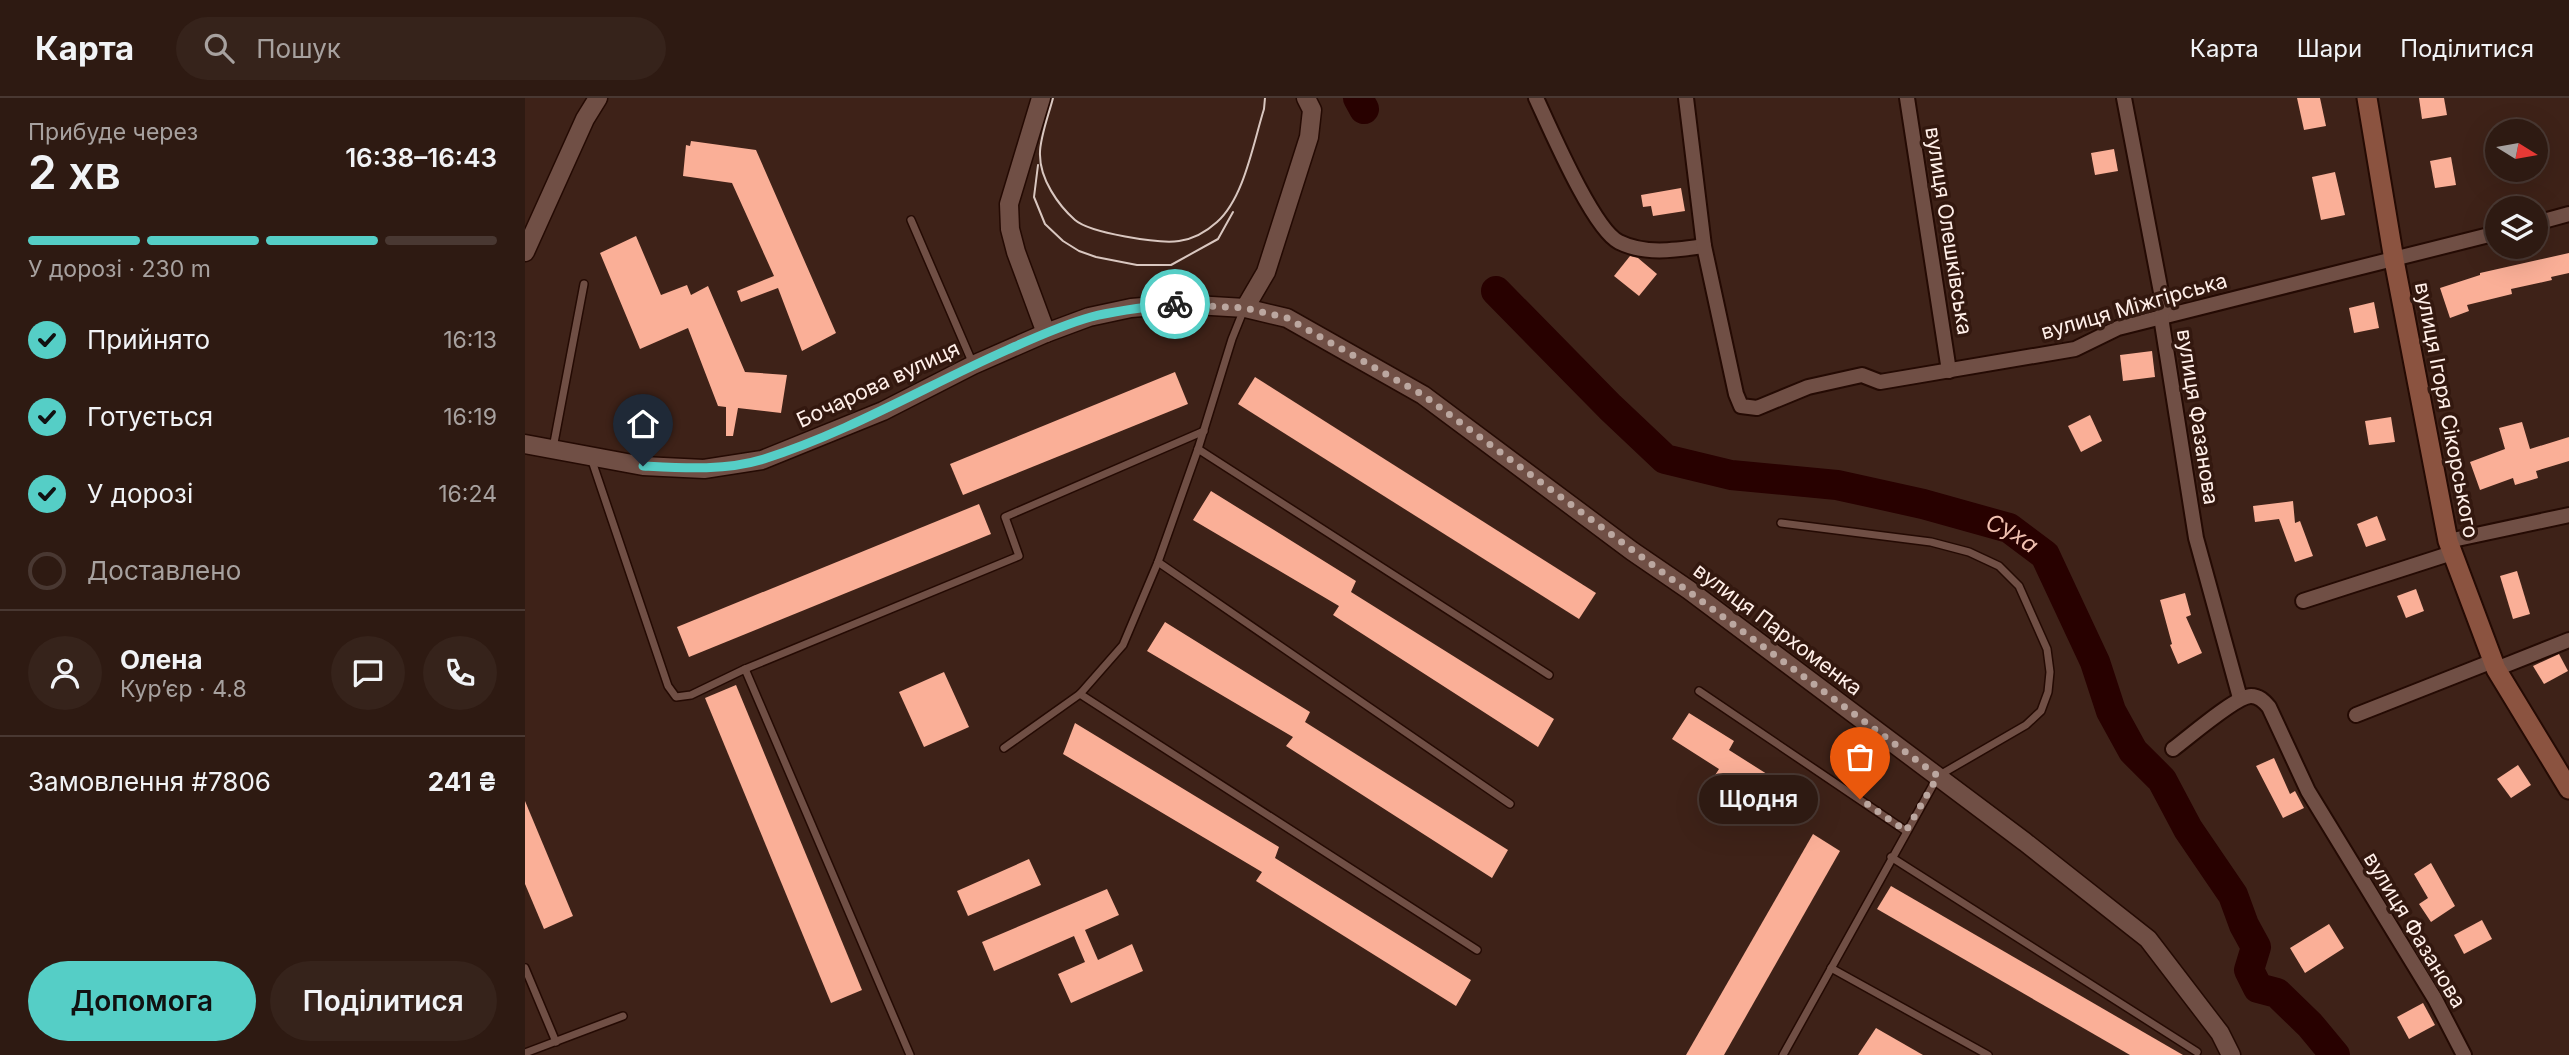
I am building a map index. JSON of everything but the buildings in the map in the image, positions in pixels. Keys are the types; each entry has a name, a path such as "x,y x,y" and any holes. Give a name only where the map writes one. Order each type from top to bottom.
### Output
{"main road":[{"name":"вулиця Ігоря Сікорського","path":"2367,98 2394,260 2450,547 2495,665 2569,789"}],"street":[{"path":"525,252 585,119 599,98"},
{"path":"1041,98 1009,204 1010,229 1016,252 1046,333"},
{"path":"1245,308 1266,272 1309,136 1312,110 1306,98"},
{"path":"1541,100 1590,209 1616,241 1657,251 1704,246 1686,98"},
{"name":"вулиця Олешківська","path":"1907,98 1949,371"},
{"name":"вулиця Фазанова","path":"2124,98 2164,308 2161,317 2196,538 2240,698 2256,696 2269,708 2308,790 2435,999 2464,1055"},
{"path":"2548,220 2569,214"},
{"name":"вулиця Міжгірська","path":"1704,246 1736,394 1741,406 1756,408 1808,387 1862,375 1880,382 2075,349 2119,328 2485,236"},
{"name":"Бочарова вулиця","path":"525,444 643,466 704,469 762,460 883,411 974,365 1089,317 1131,308 1178,304 1245,308"},
{"name":"вулиця Пархоменка","path":"1245,308 1287,318 1423,395 1938,776 2148,939 2220,1033 2231,1055"},
{"path":"2303,601 2450,547 2569,515"},
{"path":"2355,715 2569,640"},
{"path":"2173,749 2240,698"}],"lane":[{"path":"911,220 974,365"},
{"path":"553,450 584,284"},
{"path":"1004,748 1080,694 1123,645 1158,562 1245,308"},
{"path":"591,457 668,686 676,697 691,695 745,669 1019,555 1005,517 1204,431"},
{"path":"1198,449 1549,675"},
{"path":"1781,523 1931,542 1969,552 1999,566 2019,586 2047,649 2050,672 2049,692 2041,711 2026,725 1938,776 1783,1055"},
{"path":"1158,562 1510,804"},
{"path":"745,669 910,1055"},
{"path":"1699,691 1906,831"},
{"path":"1080,694 1477,950"},
{"path":"1891,857 2197,1052"},
{"path":"525,968 556,1042"},
{"path":"1831,968 1988,1055"},
{"path":"525,1053 623,1016"}],"waterway":[{"name":"Суха","path":"1358,98 1364,109"},
{"name":"Суха","path":"1496,291 1665,459 1731,475 1837,485 1923,504 2009,528 2045,555 2095,662 2111,711 2133,751 2162,780 2188,829 2233,895 2256,947 2249,970 2258,988 2277,993 2310,1025 2335,1055"}],"tram line":[{"path":"1053,98 1040,155 1043,173 1062,207 1083,225 1156,241 1184,240 1199,234 1213,226 1226,212 1247,170 1265,98"},
{"path":"1038,165 1034,197 1045,224 1063,241 1096,257 1137,265 1171,265 1218,239 1233,212"}],"way so far":[{"path":"1175,304 1245,308 1287,318 1423,395 1938,776 1906,831 1860,799"}],"place":[{"name":"Щодня","path":"1860,799"}],"route":[{"path":"643,466 704,469 762,460 883,411 974,365 1046,333 1089,317 1131,308 1175,304"}]}
